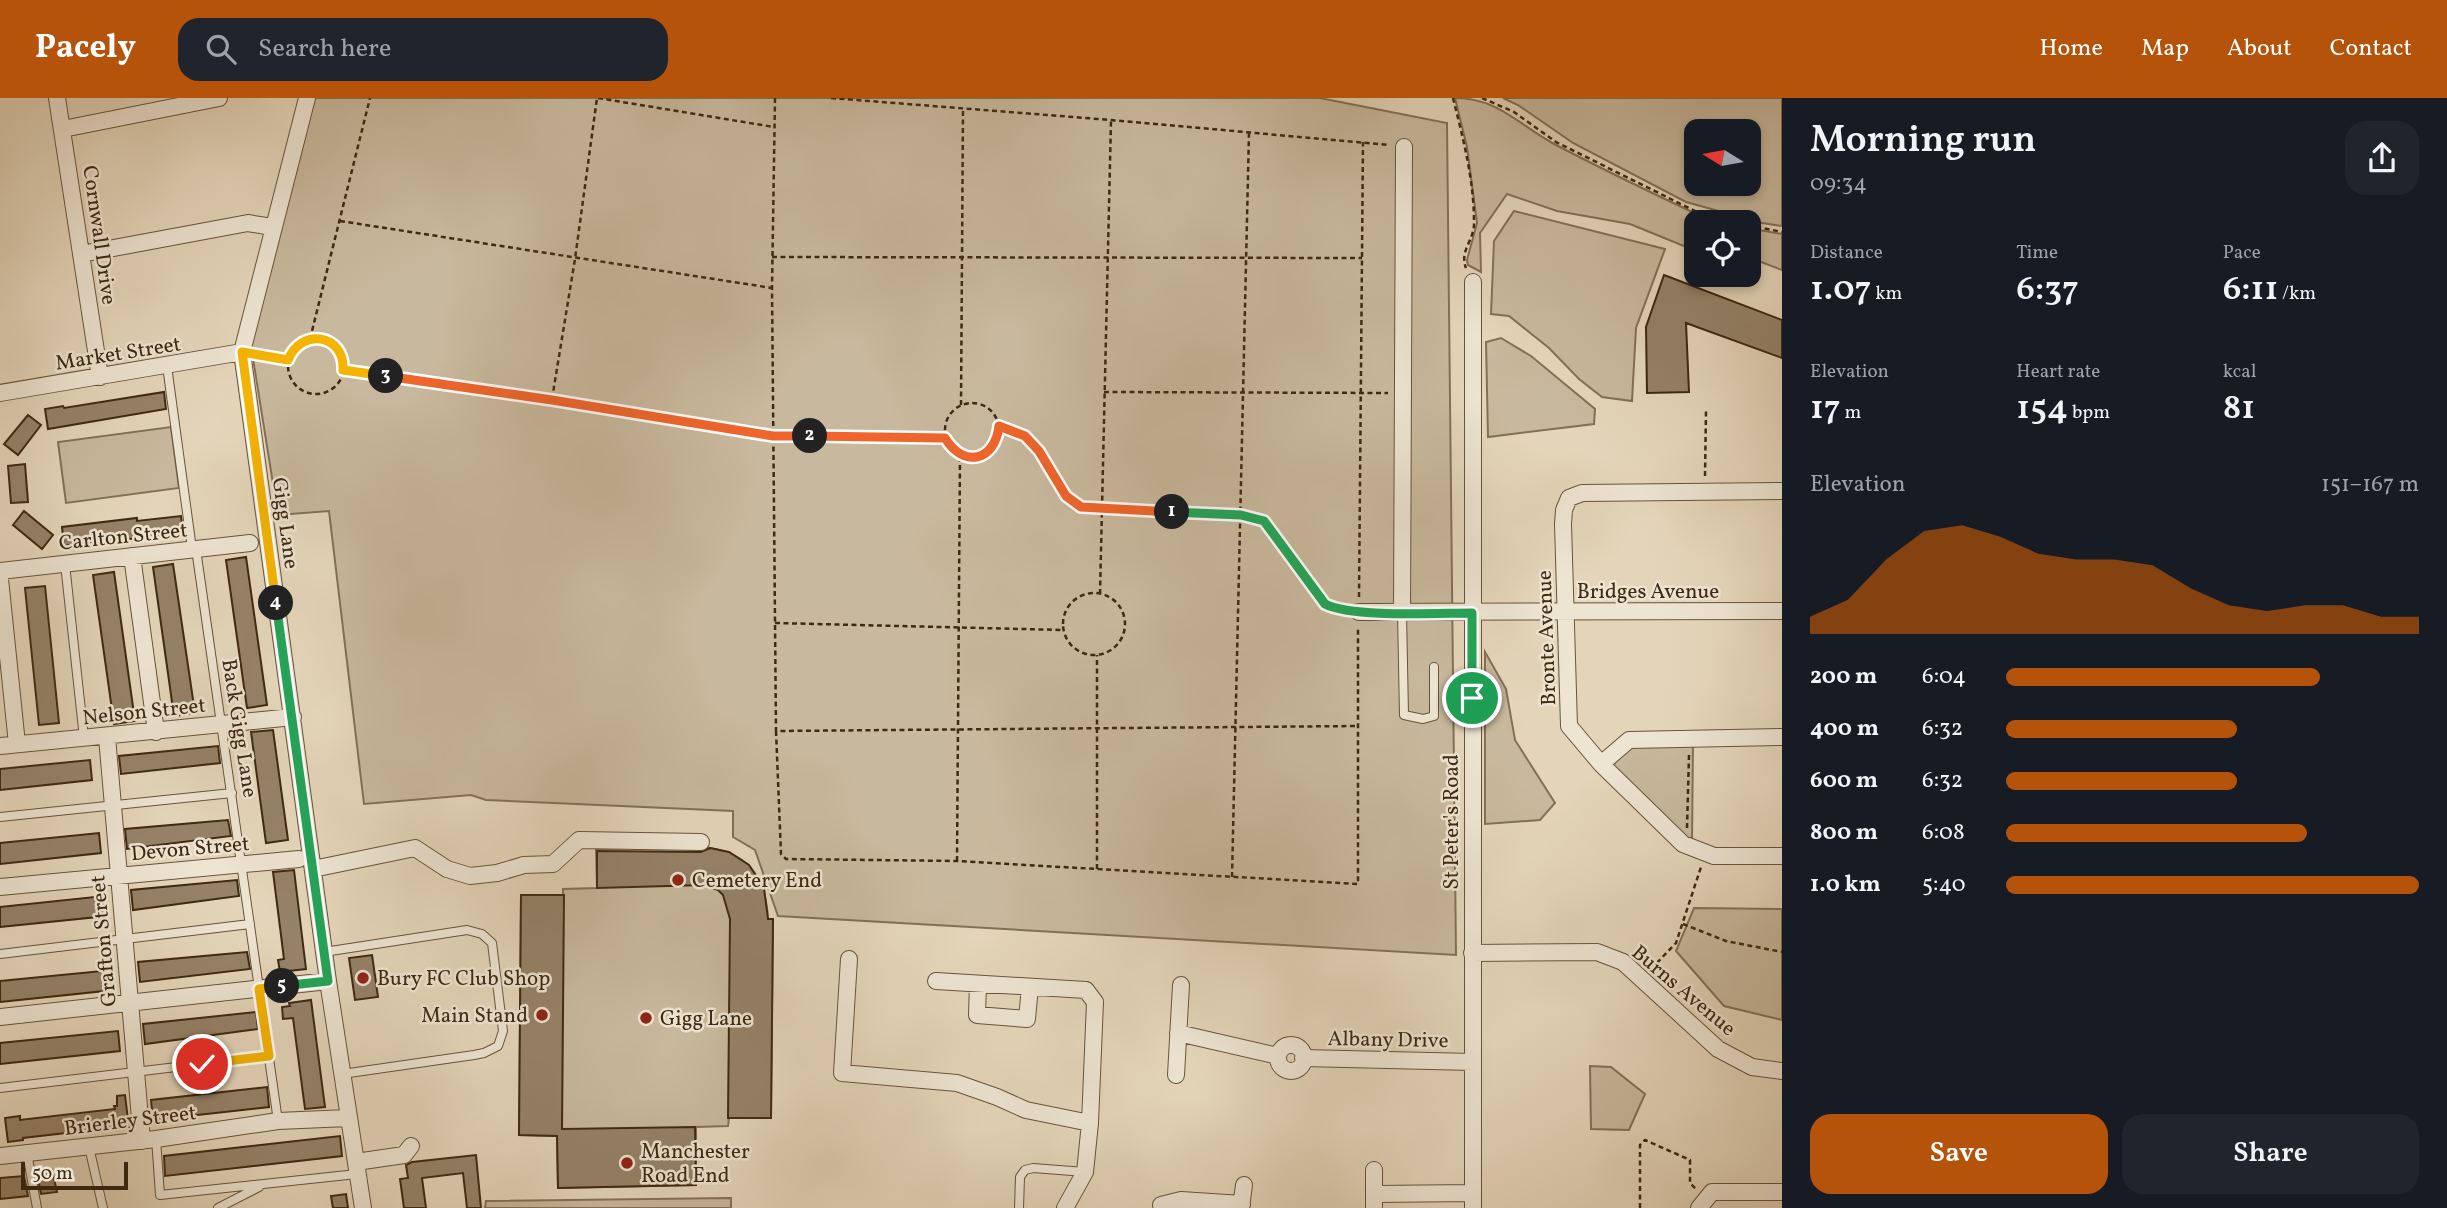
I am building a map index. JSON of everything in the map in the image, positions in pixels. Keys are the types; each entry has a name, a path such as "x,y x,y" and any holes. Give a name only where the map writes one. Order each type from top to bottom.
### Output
{"street":[{"name":"Cornwall Drive","path":"57,98 100,377"},
{"path":"63,129 219,98"},
{"name":"Gigg Lane","path":"307,98 242,352 293,717 306,864 324,952 363,1208"},
{"path":"1402,612 1404,147"},
{"path":"81,254 248,223 272,227"},
{"name":"St Peter's Road","path":"1374,1170 1374,1201 1473,1200 1473,282"},
{"name":"Market Street","path":"0,393 242,352"},
{"name":"Bronte Avenue","path":"1782,491 1583,494 1569,498 1564,510 1563,524 1569,726 1601,764 1687,846 1714,856 1782,856"},
{"name":"Carlton Street","path":"0,571 250,543"},
{"path":"132,556 156,732"},
{"path":"0,579 17,744"},
{"name":"Bridges Avenue","path":"1359,612 1782,611"},
{"name":"Nelson Street","path":"0,746 293,717"},
{"name":"Grafton Street","path":"107,737 135,1071 149,1140"},
{"path":"1601,764 1629,740 1782,737"},
{"name":"Devon Street","path":"0,887 242,864 306,864 415,848 447,869 470,876 497,873 524,864 553,864 579,840 701,842"},
{"name":"Burns Avenue","path":"1472,953 1597,951 1623,962 1718,1049 1752,1067 1782,1071"},
{"path":"849,959 842,1073 957,1083 1026,1110 1090,1123"},
{"path":"0,1017 328,981"},
{"path":"936,981 1086,990 1095,1002 1090,1123 1085,1172 1065,1208"},
{"path":"978,984 977,1015 1027,1019 1030,988"},
{"path":"1176,1075 1181,985"},
{"name":"Albany Drive","path":"1178,1033 1278,1056 1284,1047 1292,1045 1300,1049 1303,1058 1473,1062"},
{"name":"Brierley Street","path":"0,1156 149,1140 278,1121 348,1118"},
{"path":"356,1168 404,1155 415,1141"},
{"path":"1161,1205 1181,1200 1242,1206 1244,1185"},
{"path":"1701,1204 1712,1192 1782,1192"}],"lane":[{"name":"Back Gigg Lane","path":"167,366 232,793 278,1121"},
{"path":"65,564 84,738"},
{"path":"1402,612 1404,715 1423,719 1434,716 1434,667"},
{"path":"0,817 232,793"},
{"path":"0,954 250,924"},
{"path":"324,952 467,930 482,934 492,943 503,1031 498,1046 474,1055 342,1074"},
{"path":"0,1088 269,1056"},
{"path":"149,1140 160,1195 266,1184 356,1168"},
{"path":"89,1147 103,1208"},
{"path":"27,1153 37,1208"},
{"path":"1019,1208 1020,1177 1026,1170 1032,1168 1085,1172"},
{"path":"218,1208 266,1184"}],"path":[{"path":"310,339 370,98"},
{"path":"552,400 598,98 774,127"},
{"path":"775,98 772,288 776,731 781,854 786,859 957,861 1358,884 1363,142"},
{"path":"831,98 1249,131 1404,147"},
{"path":"1453,98 1465,145 1475,224 1462,257 1473,282"},
{"path":"1482,98 1514,112 1556,142 1693,210"},
{"path":"961,405 963,109"},
{"path":"1100,593 1111,120"},
{"path":"1232,877 1249,131"},
{"path":"340,221 772,288"},
{"path":"1761,228 1782,232"},
{"path":"772,257 1362,258"},
{"path":"320,338 335,346 341,354 343,370 334,387 316,394 306,392 292,381 288,372 288,360 298,344 320,338"},
{"path":"242,352 288,360"},
{"path":"343,370 773,436 945,438"},
{"path":"1104,392 1402,393"},
{"path":"970,402 982,404 990,410 999,426 997,439 987,453 977,457 960,455 945,438 944,426 947,417 961,405 970,402"},
{"path":"1704,493 1706,411"},
{"path":"999,426 1025,436 1039,451 1066,496 1081,507 1241,515 1264,521 1325,604 1335,609 1359,612"},
{"path":"957,861 960,455"},
{"path":"1100,593 1116,602 1123,611 1125,626 1118,644 1105,653 1086,654 1069,642 1064,630 1065,615 1069,605 1077,598 1100,593"},
{"path":"775,623 1064,630"},
{"path":"1097,655 1097,869"},
{"path":"776,731 1357,726"},
{"path":"1687,846 1689,740"},
{"path":"1641,979 1676,943 1705,853"},
{"path":"1683,924 1726,941 1782,952"},
{"path":"1640,1208 1640,1145 1645,1140 1689,1160 1690,1183 1701,1204"}],"shaded area":[{"path":"312,98 1320,98 1447,123 1456,955 778,916 755,850 733,837 733,811 486,800 471,795 364,804 329,511 278,515 251,346"},
{"path":"1455,98 1470,99 1497,108 1543,138 1688,210 1684,210 1684,246 1630,224 1557,211 1507,194 1480,233 1481,272 1468,265 1467,260 1477,223 1467,147"},
{"path":"1503,98 1782,98 1782,226 1761,223 1761,210 1715,210 1686,202 1573,143 1518,105"},
{"path":"1514,211 1665,249 1636,328 1632,401 1602,397 1579,379 1549,348 1509,316 1491,314 1494,241"},
{"path":"1761,230 1782,234 1782,270 1761,262"},
{"path":"1501,338 1531,356 1595,409 1594,424 1488,437 1486,342"},
{"path":"171,427 179,488 66,503 58,442"},
{"path":"1485,652 1506,689 1515,740 1555,803 1540,820 1485,824"},
{"path":"1693,744 1692,841 1681,834 1613,765 1631,745"},
{"name":"Gigg Lane","path":"702,847 731,854 751,868 763,890 768,919 773,919 771,1118 729,1118 728,1126 696,1127 696,1185 558,1188 557,1136 519,1135 521,895 563,895 563,889 597,888 596,849"},
{"path":"1694,908 1782,909 1782,1020 1724,1006 1676,951"},
{"path":"1590,1066 1611,1067 1645,1094 1629,1130 1591,1129"},
{"path":"731,1198 731,1208 485,1208 486,1201"}],"building":[{"path":"1664,275 1684,283 1684,287 1695,287 1782,320 1782,358 1686,323 1689,392 1647,393 1646,327"},
{"path":"164,392 166,409 48,429 45,409"},
{"path":"28,415 41,425 18,455 4,444"},
{"path":"25,464 28,502 11,503 8,466"},
{"path":"24,511 53,535 42,549 13,525"},
{"path":"181,516 183,533 64,546 62,527"},
{"path":"246,557 267,705 247,708 226,560"},
{"path":"173,564 195,713 174,716 153,567"},
{"path":"114,572 135,721 114,724 93,575"},
{"path":"45,586 59,723 39,725 25,588"},
{"path":"273,730 288,840 266,843 251,732"},
{"path":"218,746 220,763 121,774 119,756"},
{"path":"90,760 92,780 0,790 0,769"},
{"path":"228,820 231,836 127,849 125,829"},
{"path":"99,833 101,853 0,864 0,843"},
{"path":"710,848 729,852 749,865 764,888 768,919 773,919 771,1118 728,1118 730,919 723,895 704,885 597,888 597,851 701,852"},
{"path":"294,870 306,969 280,972 278,960 284,959 273,872"},
{"path":"237,880 239,896 133,910 131,890"},
{"path":"521,895 564,895 562,1129 695,1127 696,1185 558,1188 557,1136 519,1135"},
{"path":"104,896 107,916 0,927 0,907"},
{"path":"247,952 250,969 140,982 138,962"},
{"name":"Bury FC Club Shop","path":"372,955 378,997 355,1000 349,958"},
{"path":"112,970 114,990 0,1002 0,981"},
{"path":"311,1000 325,1107 305,1109 293,1018 283,1019 282,1007 290,1006 289,1003"},
{"path":"256,1012 258,1029 145,1044 143,1024"},
{"path":"118,1031 120,1051 0,1064 0,1043"},
{"path":"267,1087 269,1107 153,1120 151,1100"},
{"path":"125,1095 129,1128 118,1127 8,1142 5,1118 20,1116 20,1120 115,1109 117,1096"},
{"path":"340,1136 342,1156 165,1176 164,1156"},
{"path":"476,1155 481,1208 467,1208 463,1173 422,1178 426,1208 404,1208 400,1179 408,1178 406,1165 412,1162"},
{"path":"52,1170 57,1192 41,1194 37,1174"},
{"path":"24,1176 28,1196 0,1199 0,1178"},
{"path":"346,1194 348,1208 333,1208 331,1196"}],"place":[{"name":"Cemetery End","path":"678,880"},
{"name":"Bury FC Club Shop","path":"363,978"},
{"name":"Main Stand","path":"542,1015"},
{"name":"Gigg Lane","path":"646,1018"},
{"name":"Manchester Road End","path":"627,1163"}],"route":[{"path":"202,1064 269,1056 259,989 328,981 242,352 288,360 298,344 320,338 335,346 341,354 343,370 773,436 945,438 952,449 967,457 987,453 994,446 999,426 1025,436 1039,451 1066,496 1081,507 1241,515 1264,521 1325,604 1335,609 1359,612 1472,613 1472,698"}]}
